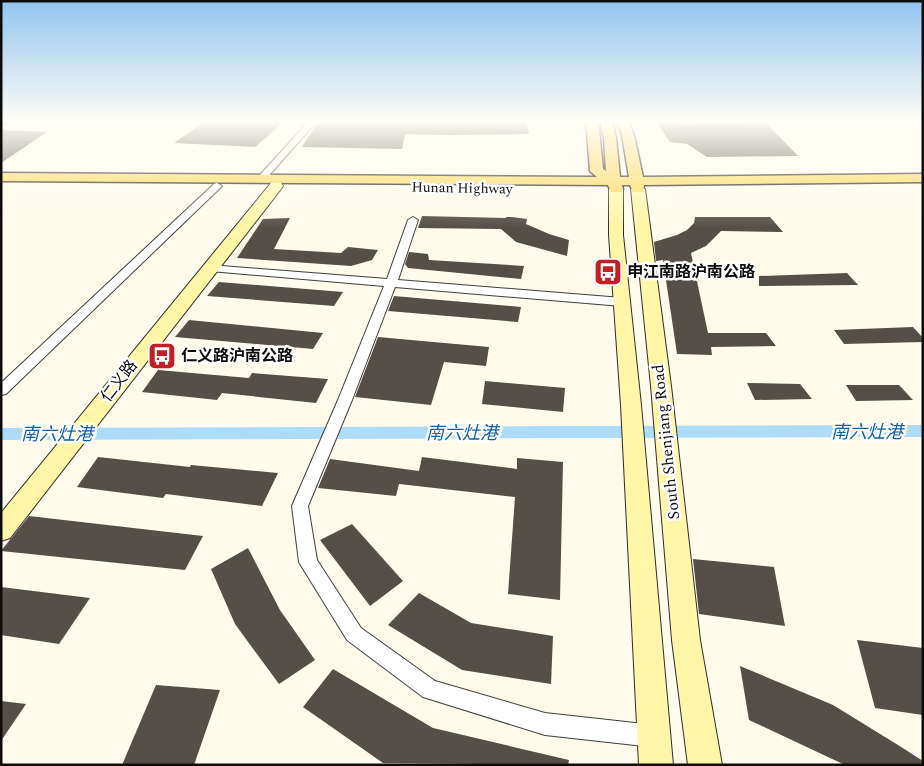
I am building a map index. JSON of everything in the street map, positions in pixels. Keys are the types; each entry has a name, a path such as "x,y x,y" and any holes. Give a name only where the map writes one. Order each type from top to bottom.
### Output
{"main road":[{"path":"596,156 597,171 615,185"},
{"name":"South Shenjiang Road","path":"613,156 616,235 631,409 656,765"},
{"name":"South Shenjiang Road","path":"632,156 638,185 663,408 686,640 705,765"},
{"name":"Hunan Highway","path":"1,178 268,182 923,186"},
{"name":"Hunan Highway","path":"638,185 923,178"},
{"name":"Hunan Highway","path":"1,185 217,186 268,182"},
{"name":"仁义路","path":"1,531 210,268 268,182"}],"street":[{"path":"268,182 287,156"},
{"path":"1,391 217,186"},
{"path":"413,220 392,282 340,414 300,506 308,562 354,634 430,690 545,724 654,736"},
{"path":"210,268 622,302"}],"building":[{"path":"1,156 12,156 1,163"},
{"path":"705,156 798,156 707,157"},
{"path":"422,216 512,217 527,219 526,224 569,240 567,256 516,242 501,229 418,228"},
{"path":"695,217 770,217 783,232 721,231 706,246 691,253 708,333 766,333 776,346 711,347 712,355 677,354 663,260 656,261 654,242 687,230 694,223"},
{"path":"290,218 274,249 341,253 348,247 378,250 372,260 351,266 237,258 263,219"},
{"path":"409,252 428,254 429,260 524,266 521,279 408,268 405,264"},
{"path":"847,273 858,285 759,286 759,276"},
{"path":"219,282 343,292 334,306 207,296"},
{"path":"394,296 521,307 518,322 388,311"},
{"path":"189,320 323,333 313,349 175,337"},
{"path":"913,327 923,338 923,342 844,344 834,330"},
{"path":"378,337 489,347 486,366 444,362 431,405 355,397"},
{"path":"158,370 249,378 252,373 328,379 316,403 222,393 217,400 142,392"},
{"path":"485,381 565,388 563,412 482,404"},
{"path":"747,383 800,384 812,399 755,400"},
{"path":"846,385 899,385 913,400 856,401"},
{"path":"98,457 190,467 191,465 278,473 262,506 166,494 163,498 77,487"},
{"path":"422,457 517,469 517,458 563,462 560,600 508,594 515,497 399,484 396,496 318,488 330,459 419,471"},
{"path":"29,516 203,536 185,570 1,551"},
{"path":"352,524 403,581 370,606 320,540"},
{"path":"248,548 280,610 315,660 279,684 235,624 211,569"},
{"path":"693,559 774,567 785,626 699,614"},
{"path":"1,587 90,598 59,644 1,635"},
{"path":"419,593 471,623 553,636 551,684 462,670 388,625"},
{"path":"857,640 923,648 923,715 875,708"},
{"path":"740,666 833,705 923,761 923,765 845,765 749,720"},
{"path":"333,669 433,728 569,760 568,765 383,763 303,707"},
{"path":"156,685 220,690 194,765 122,765"},
{"path":"1,701 26,704 1,741"}],"waterway":[{"name":"南六灶港","path":"1,434 923,431"}],"place":[{"name":"申江南路沪南公路","path":"608,272"},
{"name":"仁义路沪南公路","path":"162,356"}]}
